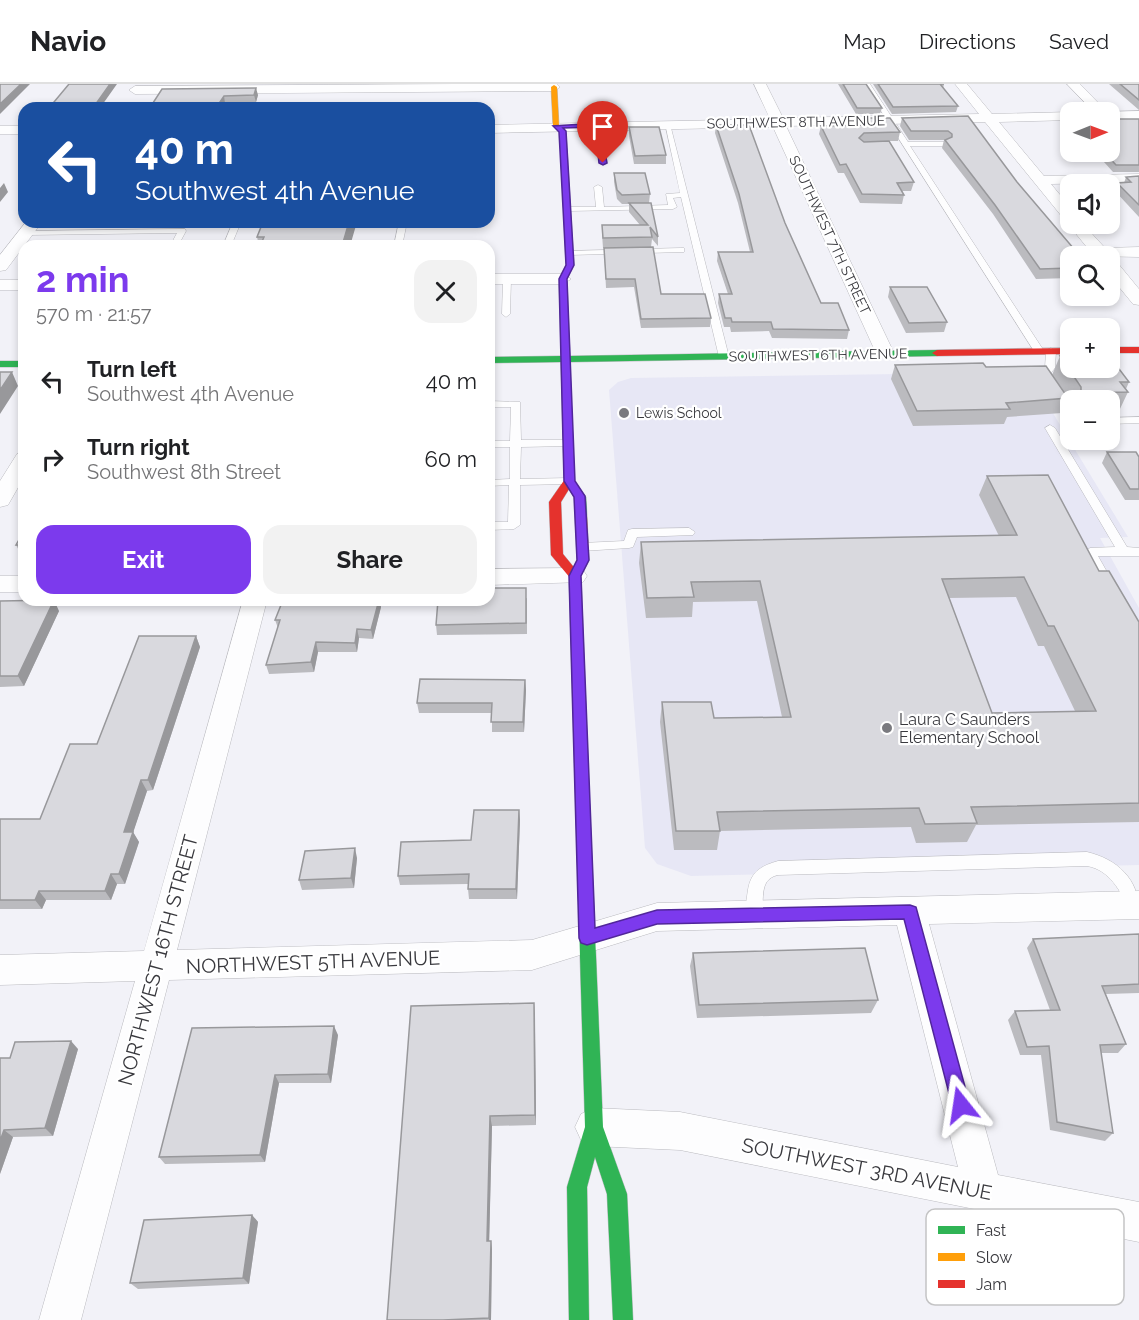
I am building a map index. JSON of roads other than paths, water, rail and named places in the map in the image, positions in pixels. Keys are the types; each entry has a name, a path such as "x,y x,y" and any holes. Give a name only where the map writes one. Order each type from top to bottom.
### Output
{"street":[{"name":"SOUTHWEST 7TH STREET","path":"760,84 885,353"},
{"path":"961,84 1060,205"},
{"path":"1074,84 1091,102"},
{"path":"135,91 554,85 556,126"},
{"path":"340,102 346,88"},
{"path":"1120,116 1139,115"},
{"name":"SOUTHWEST 8TH AVENUE","path":"495,129 598,125 991,120 1060,117"},
{"path":"550,153 549,130 556,126"},
{"path":"556,126 563,131 570,265 563,279 569,481 580,496 583,560 575,576 594,1128 617,1194 623,1320"},
{"path":"0,130 18,129"},
{"path":"1039,180 1139,178"},
{"path":"20,240 29,228"},
{"path":"1084,234 1094,246"},
{"path":"0,266 18,243"},
{"path":"1120,255 1139,252"},
{"path":"552,265 563,279"},
{"path":"1120,277 1139,300"},
{"path":"495,279 563,279"},
{"path":"0,285 18,285"},
{"path":"1120,350 1139,350"},
{"name":"SOUTHWEST 6TH AVENUE","path":"495,360 1060,351"},
{"path":"0,364 18,364"},
{"path":"0,500 18,468"},
{"path":"569,481 555,502 557,555 575,576"},
{"path":"495,577 575,576"},
{"path":"0,584 18,584"},
{"name":"NORTHWEST 16TH STREET","path":"60,1320 253,606"},
{"name":"NORTHWEST 5TH AVENUE","path":"0,970 532,954 657,917 1137,905"},
{"path":"910,912 984,1193"},
{"path":"579,1320 577,1187 594,1128"},
{"name":"SOUTHWEST 3RD AVENUE","path":"594,1128 680,1131 1070,1209"},
{"name":"SOUTHWEST 3RD AVENUE","path":"1124,1219 1139,1222"}],"lane":[{"path":"867,84 1045,351 1050,368 1044,375 1060,399"},
{"path":"667,124 724,357"},
{"path":"598,125 603,163"},
{"path":"896,145 946,144"},
{"path":"598,187 600,204"},
{"path":"567,205 673,207 669,196 684,195"},
{"path":"35,228 71,236 182,231 177,240"},
{"path":"569,253 681,250"},
{"path":"506,314 507,279"},
{"path":"495,405 516,404 514,525 495,526"},
{"path":"1120,421 1139,420"},
{"path":"1050,428 1123,551"},
{"path":"495,444 568,443"},
{"path":"495,483 569,481"},
{"path":"582,547 629,544 632,533 690,532"},
{"path":"1117,601 1090,552 1139,552"},
{"path":"753,915 758,878 766,871 778,868 1087,859 1106,864 1120,878 1137,905"}],"place":[{"name":"Lewis School","path":"624,413"},
{"name":"Laura C Saunders Elementary School","path":"887,728"}]}
